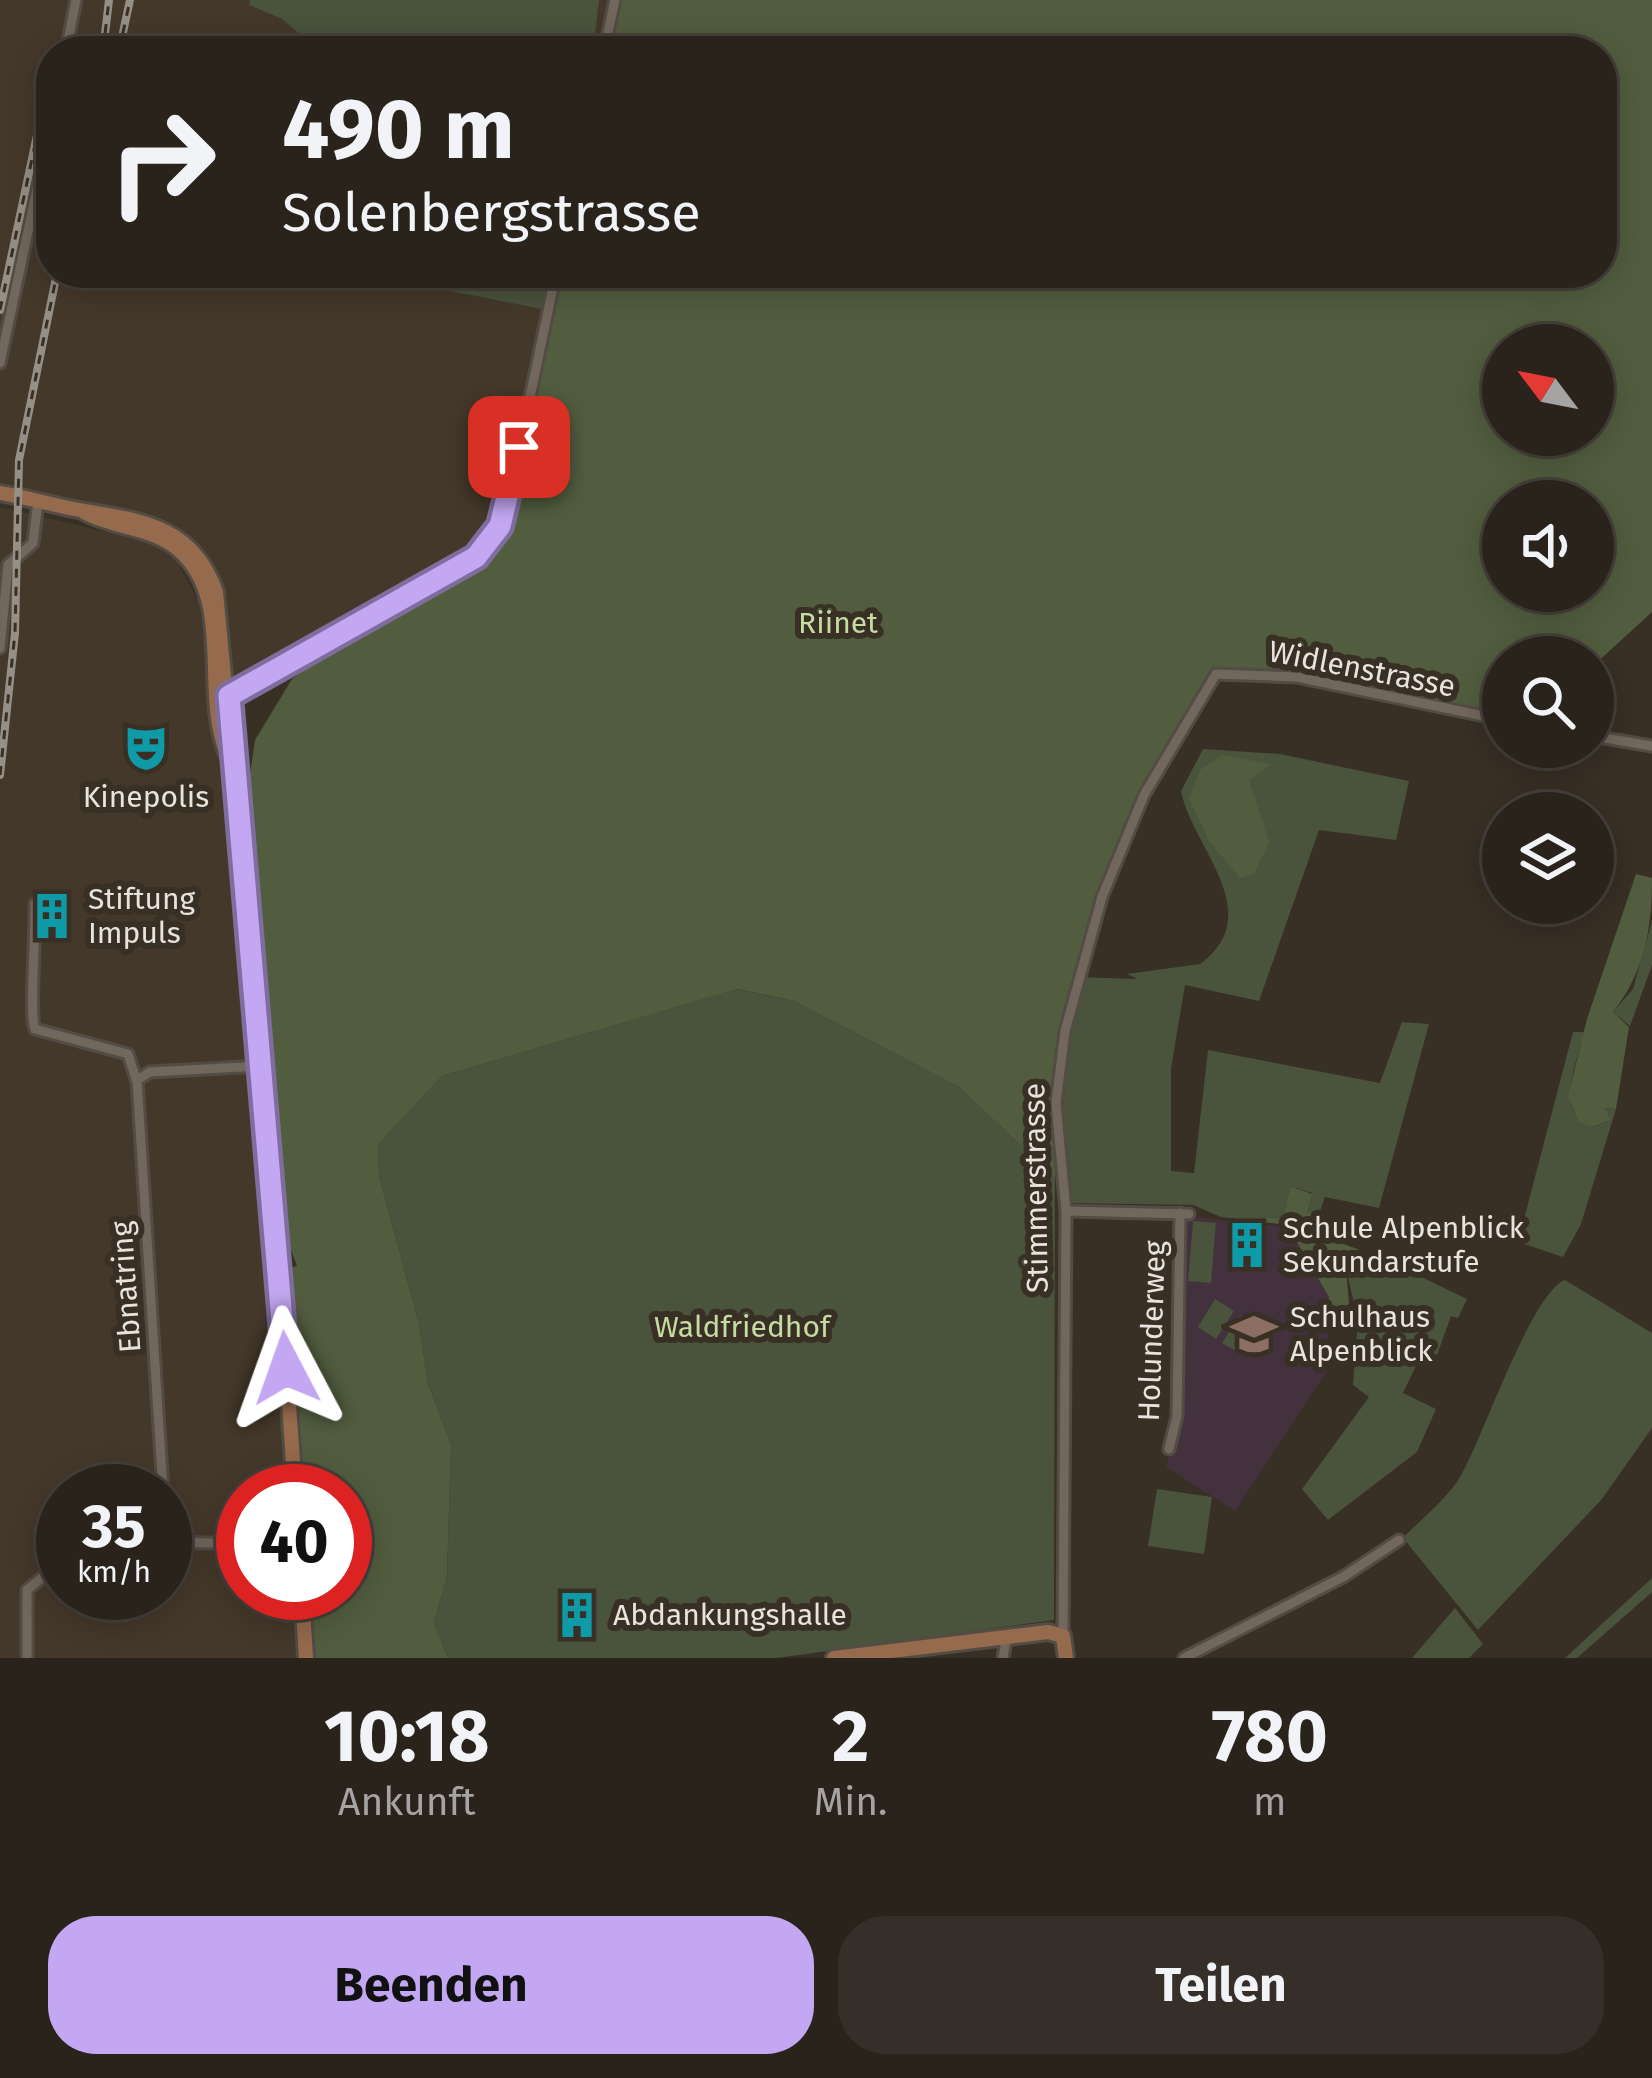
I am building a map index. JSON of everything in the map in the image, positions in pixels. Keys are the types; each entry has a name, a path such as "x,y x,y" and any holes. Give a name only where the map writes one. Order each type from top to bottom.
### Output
{"street":[{"path":"69,36 76,0"},
{"path":"607,36 615,0"},
{"path":"0,363 36,193"},
{"path":"223,696 442,580 485,547 500,526 511,488 553,288"},
{"path":"0,493 144,519 174,533 203,560 220,611 223,696 261,1066 293,1464"},
{"path":"0,648 8,565 33,543 38,501"},
{"name":"Widlenstrasse","path":"1211,676 1262,672 1482,716"},
{"name":"Stimmerstrasse","path":"1066,1658 1066,1211 1056,1103 1077,977 1102,897 1144,795 1211,676"},
{"path":"1614,740 1652,746"},
{"name":"Ebnatring","path":"35,904 37,962 29,1017 35,1029 118,1049 134,1062 161,1464"},
{"path":"136,1080 150,1072 261,1066"},
{"name":"Holunderweg","path":"1066,1211 1184,1214 1177,1416 1169,1450"},
{"path":"1184,1658 1343,1577 1399,1540"},
{"path":"27,1658 27,1590 36,1583"},
{"path":"304,1620 306,1658"},
{"path":"1003,1658 1007,1635"},
{"path":"834,1658 1007,1635 1063,1636"},
{"path":"1212,1644 1219,1658"}],"shaded area":[{"path":"0,0 608,0 601,36 36,36 36,288 552,288 503,518 476,557 222,697 212,601 170,538 0,494"},
{"path":"0,507 150,542 175,558 199,602 231,852 267,1213 283,1464 216,1464 216,1620 293,1620 296,1658 0,1658"},
{"name":"Schulhaus Alpenblick","path":"1185,1216 1289,1227 1329,1297 1327,1371 1235,1511 1166,1467 1179,1417"}],"green space":[{"path":"250,0 599,0 595,36 302,36 282,19 249,5"},
{"name":"Riinet","path":"615,0 1652,0 1652,612 1614,647 1614,636 1482,636 1482,716 1297,677 1216,674 1144,795 1077,977 1056,1103 1055,1178 959,1087 794,1001 737,989 442,1076 378,1144 379,1176 419,1324 428,1383 451,1445 447,1576 434,1623 448,1658 312,1658 311,1620 372,1620 372,1464 300,1464 287,1268 297,1266 287,1239 247,796 255,740 292,679 384,611 456,572 499,527 553,288 1617,288 1617,36 607,36"},
{"path":"436,288 546,288 542,309"},
{"path":"1203,749 1280,754 1409,781 1396,840 1319,830 1259,1001 1185,985 1171,1069 1171,1171 1194,1173 1208,1050 1380,1083 1402,1022 1429,1024 1379,1208 1325,1197 1319,1214 1308,1213 1312,1193 1290,1186 1283,1218 1265,1217 1263,1222 1221,1217 1193,1205 1071,1203 1063,1107 1077,977 1138,979 1127,974 1200,964 1219,944 1228,923 1220,879 1181,791"},
{"path":"1222,755 1271,764 1249,780 1269,842 1254,874 1240,878 1209,841 1189,799 1200,770"},
{"path":"1636,874 1652,878 1648,931 1633,981 1613,1012 1629,1027 1616,1109 1604,1108 1611,1120 1592,1127 1579,1122 1568,1096 1587,1019"},
{"path":"1652,921 1652,965 1630,1026 1613,1012 1633,989"},
{"name":"Waldfriedhof","path":"736,989 794,1001 959,1087 1055,1178 1054,1620 777,1658 448,1658 434,1623 447,1576 451,1445 428,1383 419,1324 379,1176 378,1143 442,1076"},
{"path":"1573,1032 1584,1032 1571,1086 1574,1110 1593,1127 1611,1120 1603,1108 1616,1109 1581,1224 1563,1257 1518,1242"},
{"path":"1290,1186 1312,1194 1308,1212 1318,1215 1341,1243 1365,1252 1346,1269 1349,1303 1327,1330 1322,1331 1329,1297 1287,1225 1263,1222 1265,1217 1283,1218"},
{"path":"1193,1221 1216,1223 1211,1283 1188,1281"},
{"path":"1378,1256 1467,1299 1458,1318 1451,1316 1437,1355 1423,1351 1403,1393 1436,1409 1417,1452 1328,1520 1302,1489 1369,1397 1353,1385 1358,1320 1346,1269 1359,1258"},
{"path":"1565,1280 1652,1333 1652,1428 1602,1499 1478,1630 1403,1538 1460,1477 1537,1311"},
{"path":"1215,1299 1234,1311 1216,1339 1198,1327"},
{"path":"1240,1315 1259,1327 1241,1354 1222,1343"},
{"path":"1157,1489 1212,1497 1204,1554 1148,1546"},
{"path":"1652,1578 1652,1592 1577,1658 1565,1658"},
{"path":"1455,1608 1483,1644 1469,1658 1412,1658"}],"railway":[{"path":"105,36 109,0"},
{"path":"122,36 130,0"},
{"path":"0,310 36,140"},
{"path":"0,775 15,633 19,460 54,288"}],"place":[{"name":"Kinepolis","path":"146,748"},
{"name":"Stiftung Impuls","path":"52,916"},
{"name":"Schule Alpenblick Sekundarstufe","path":"1247,1245"},
{"name":"Schulhaus Alpenblick","path":"1254,1334"},
{"name":"Abdankungshalle","path":"577,1615"}],"route":[{"path":"286,1368 230,761 229,696 476,557 500,526 519,447"}]}
